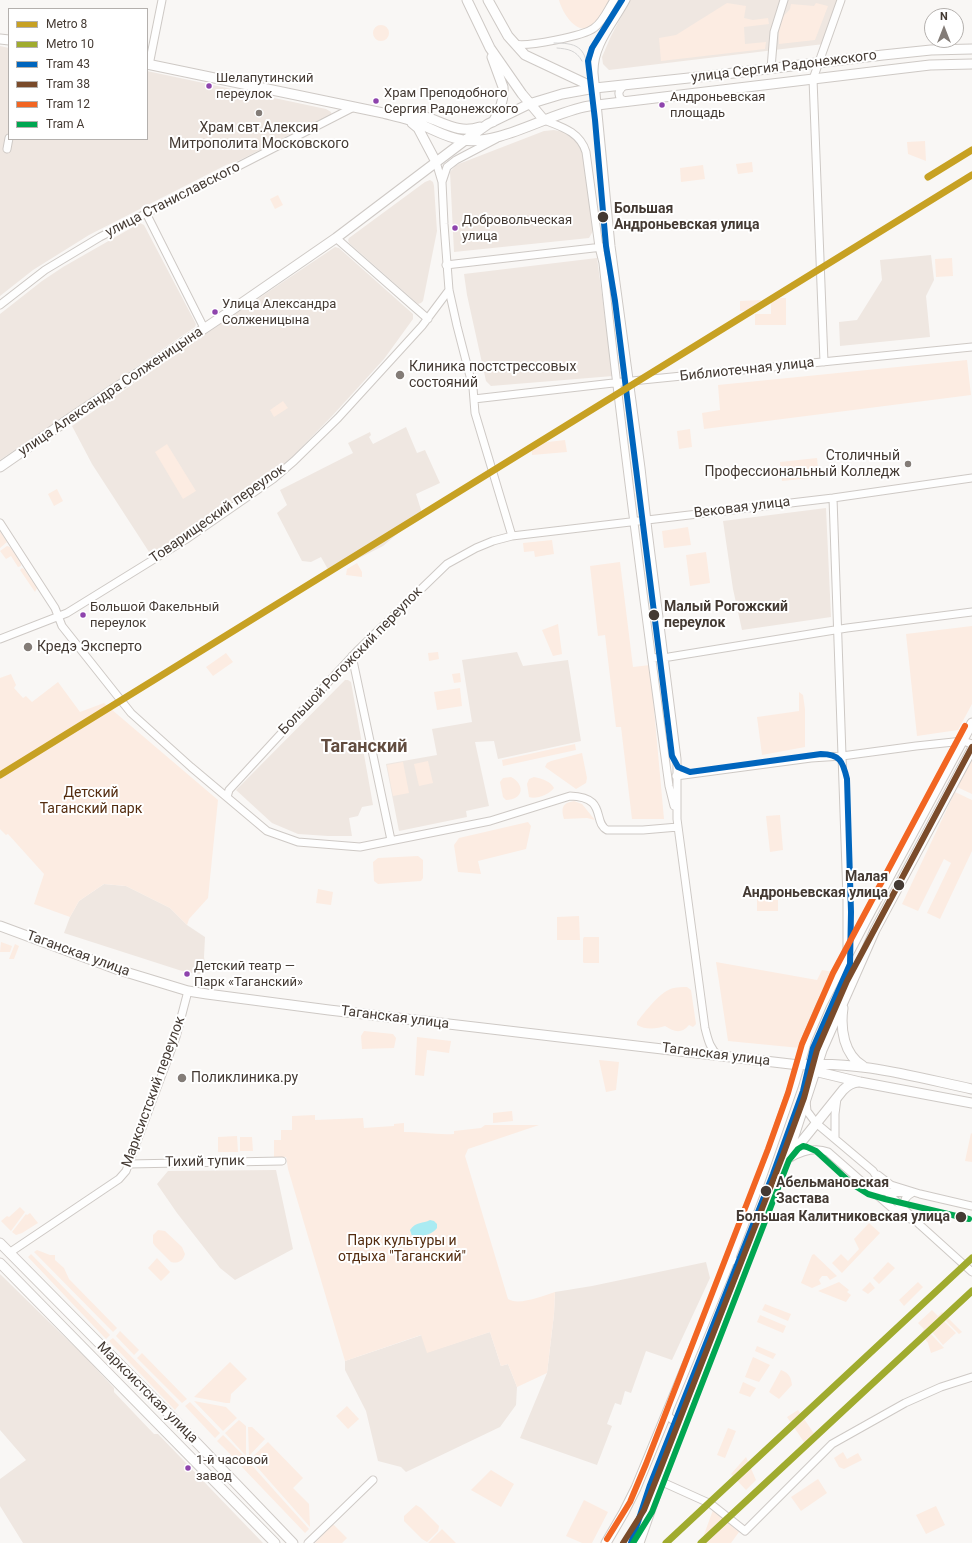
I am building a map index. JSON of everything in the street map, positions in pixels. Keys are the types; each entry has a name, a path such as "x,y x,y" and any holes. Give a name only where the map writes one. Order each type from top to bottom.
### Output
{"main road":[{"path":"382,113 428,117 453,128 462,130 474,129 491,123 501,108 503,87 490,48 467,0"},
{"path":"488,0 508,36 525,55 596,88"},
{"path":"490,48 529,104 544,120"},
{"name":"улица Сергия Радонежского","path":"596,88 931,50 972,49"},
{"name":"улица Сергия Радонежского","path":"596,105 930,65 972,64"},
{"path":"148,65 382,113 411,122 443,135 464,140 480,140 505,135 571,110 596,105"},
{"path":"411,122 418,128 436,162 464,140 491,123 529,104 562,94 596,88"},
{"name":"улица Александра Солженицына","path":"0,467 336,238 436,162"},
{"path":"606,1543 636,1488 730,1259 762,1175 794,1084 807,1039 822,1004 848,956 866,918 972,723"},
{"path":"639,1543 683,1417 745,1265 806,1101 816,1067 844,997 875,930 972,749"},
{"name":"Таганская улица","path":"0,926 119,970 188,990 225,997 816,1067"},
{"path":"844,997 842,1017 845,1040 853,1059 863,1067"},
{"path":"816,1067 863,1067 972,1089"},
{"path":"816,1067 860,1082 972,1103"},
{"path":"783,1165 848,1085 855,1082 860,1082"},
{"name":"Марксистская улица","path":"0,1243 294,1543"},
{"name":"Марксистская улица","path":"0,1263 275,1543"}],"street":[{"path":"148,65 162,0"},
{"path":"515,44 546,42 592,30 601,20 614,0"},
{"path":"626,0 607,31 596,54 594,67 596,105 611,246 630,382 677,759 676,776 678,827 707,1036 713,1051 720,1056"},
{"path":"771,68 774,32 784,0"},
{"path":"824,362 813,79 841,0"},
{"path":"819,63 821,70 824,73 842,76"},
{"path":"625,85 620,89 619,94 621,99 627,102"},
{"name":"улица Станиславского","path":"0,305 45,270 100,237 354,107"},
{"path":"544,120 577,136 586,152 599,247 603,263 616,383 669,786 677,819"},
{"path":"442,182 446,170 452,162 505,135"},
{"path":"7,149 9,140"},
{"path":"436,162 442,182 446,265 449,290 473,388 475,413 512,536"},
{"path":"146,213 204,328"},
{"path":"336,238 428,319"},
{"path":"446,265 611,246"},
{"name":"Товарищеский переулок","path":"0,639 59,617 181,542 273,479 294,461 338,418 428,319 449,290"},
{"name":"Библиотечная улица","path":"474,399 972,347"},
{"name":"Вековая улица","path":"512,536 833,498 972,478"},
{"path":"833,498 848,956"},
{"path":"0,524 55,608 62,626 131,713 191,767 267,831 298,842 360,846 490,821 570,796 581,796 589,800 597,808 602,824 607,830 643,830 678,827"},
{"name":"Большой Рогожский переулок","path":"227,797 228,790 352,656 448,564 493,541 512,536"},
{"path":"652,658 837,630 972,612"},
{"path":"352,656 392,840"},
{"path":"676,776 811,758 842,756 962,741 972,744"},
{"name":"Марксистский переулок","path":"9,1253 119,1178 126,1171 176,1037 188,990"},
{"path":"835,1138 837,1098"},
{"path":"806,1101 807,1111 816,1123 891,1185 920,1194 972,1206"},
{"path":"783,1165 790,1158 802,1152 825,1150 889,1205 920,1225"},
{"name":"Тихий тупик","path":"129,1164 282,1161"},
{"path":"873,1171 904,1210 972,1272"},
{"path":"869,1188 890,1193 920,1194"},
{"path":"890,1193 901,1188"},
{"path":"889,1205 890,1193"},
{"path":"904,1210 904,1201 906,1196 912,1193"},
{"path":"730,1259 745,1265"},
{"path":"660,1481 711,1504 745,1531 832,1444 905,1402 972,1377"},
{"path":"668,1411 668,1416 674,1421 679,1421 683,1417"},
{"path":"308,1543 372,1480"}],"shaded area":[{"path":"630,0 839,0 824,44 609,70 603,64 602,57"},
{"path":"0,46 8,48 8,140 148,140 148,71 326,109 331,112 332,116 327,120 321,119 240,160 226,165 89,235 33,270 0,296"},
{"path":"554,130 564,132 574,137 584,152 593,231 589,238 454,252 450,172 456,165 544,131"},
{"path":"430,180 433,182 434,186 437,231 423,301 418,304 349,243 348,240 425,182"},
{"path":"140,223 144,225 196,324 195,327 0,460 0,314 42,281 63,267"},
{"path":"335,247 339,248 413,314 413,319 384,359 290,459 259,483 185,534 151,555 92,464 72,426"},
{"path":"931,255 934,280 926,296 930,337 840,346 839,322 857,320 882,280 880,260"},
{"path":"597,258 613,376 491,386 486,381 467,295 464,274"},
{"path":"406,427 417,453 425,450 440,483 416,494 422,513 383,546 330,573 321,557 311,562 302,561 277,513 287,505 280,490 353,453 348,443 370,432 371,435 369,437 373,444"},
{"path":"826,508 831,617 742,630 733,589 723,521"},
{"path":"517,652 523,666 568,660 581,741 498,759 494,741 475,742 489,806 466,811 467,817 399,831 386,764 437,755 432,729 472,722 462,660"},
{"path":"345,680 351,682 373,805 362,807 358,816 349,818 352,836 298,834 272,823 236,790"},
{"path":"104,884 126,886 170,908 187,925 205,937 205,974 182,971 64,933 70,917 79,901"},
{"path":"276,1170 293,1249 235,1280 220,1268 177,1213 157,1184 168,1171"},
{"path":"706,1262 710,1278 672,1360 646,1351 631,1393 625,1391 621,1405 615,1403 607,1424 612,1426 597,1465 520,1438 547,1373 555,1292 592,1286"},
{"path":"0,1274 86,1358 114,1388 114,1392 154,1434 158,1434 263,1543 23,1543 0,1506 0,1479 26,1460 0,1430"},
{"path":"490,1332 501,1366 508,1364 517,1387 516,1405 500,1427 406,1472 401,1467 378,1461 366,1411 345,1370 345,1361 422,1335 428,1352"}],"green space":[{"path":"559,0 610,0 597,22 591,27 584,29 573,24 568,19"},
{"path":"727,3 746,6 744,18 753,20 768,18 769,24 744,27 745,44 766,42 765,49 661,61 659,38 676,35"},
{"path":"816,3 828,6 815,40 779,44 779,21 790,9 791,4 814,6"},
{"path":"381,25 387,27 389,33 387,39 381,41 375,39 373,33 375,27"},
{"path":"925,141 926,161 908,154 907,142"},
{"path":"752,162 753,172 738,174 736,164"},
{"path":"703,165 705,179 681,182 680,168"},
{"path":"278,195 283,205 275,209 270,199"},
{"path":"952,258 953,276 936,277 935,259"},
{"path":"771,298 786,298 786,325 755,325 755,314 771,314"},
{"path":"761,300 761,310 740,311 740,301"},
{"path":"967,360 971,395 704,429 702,413 720,410 718,385"},
{"path":"283,401 288,408 274,417 270,410"},
{"path":"690,429 692,447 679,449 677,431"},
{"path":"565,440 567,452 532,455 531,444"},
{"path":"167,444 196,491 183,499 155,452"},
{"path":"817,458 819,477 782,481 780,462"},
{"path":"57,489 63,501 54,506 48,494"},
{"path":"688,527 691,545 664,548 662,531"},
{"path":"0,531 7,542 0,548"},
{"path":"552,540 554,554 535,557 534,551 524,552 523,543"},
{"path":"7,546 10,547 21,563 21,566 18,567 11,556 6,559 0,551"},
{"path":"706,552 710,583 690,586 686,555"},
{"path":"620,562 633,667 650,665 664,819 632,819 621,727 616,727 605,635 598,636 590,566"},
{"path":"357,563 362,572 362,577 346,575 347,569"},
{"path":"22,568 37,588 35,592 20,570"},
{"path":"558,624 562,654 553,656 542,630"},
{"path":"972,626 972,704 958,730 917,736 906,634"},
{"path":"438,652 439,659 429,661 428,653"},
{"path":"226,653 233,662 213,676 206,667"},
{"path":"460,673 461,682 454,683 452,674"},
{"name":"Детский Таганский парк","path":"11,674 16,685 14,688 23,698 26,696 32,702 58,682 80,712 104,703 218,800 208,898 189,919 187,925 170,908 126,886 104,884 79,901 70,917 34,904 44,874 8,834 6,835 0,829 0,678"},
{"path":"460,688 462,706 437,710 434,692"},
{"path":"799,692 803,695 805,709 805,747 762,755 757,717 799,711"},
{"path":"575,744 576,750 503,766 502,760"},
{"path":"582,753 587,778 586,783 576,789 545,767 547,763 551,761"},
{"path":"972,760 972,794 957,787"},
{"path":"428,761 433,783 419,786 414,764"},
{"path":"403,762 409,793 393,796 387,765"},
{"path":"511,777 519,784 520,792 516,798 506,800 503,797 500,782 503,778"},
{"path":"534,777 546,781 554,788 543,796 535,798 529,797 527,784 529,779"},
{"path":"955,792 972,800 972,851 940,919 927,913 951,863 944,859 918,911 902,904"},
{"path":"574,801 582,804 595,820 587,818 564,819 563,807 567,803"},
{"path":"780,815 783,850 770,852 766,816"},
{"path":"528,822 531,826 526,849 478,861 481,874 458,872 454,845 459,838"},
{"path":"418,856 423,860 423,878 421,881 378,884 374,881 373,862 378,858"},
{"path":"318,889 333,892 331,905 316,903"},
{"path":"757,899 778,900 778,911 757,911"},
{"path":"579,916 580,940 557,940 557,917"},
{"path":"584,937 599,937 599,963 583,962"},
{"path":"1,942 12,946 10,952 0,952"},
{"path":"15,944 19,946 14,959 9,959"},
{"path":"716,962 817,980 822,970 833,972 815,1009 800,1048 728,1041"},
{"path":"687,987 691,990 696,1024 693,1027 689,1025 684,1030 678,1031 672,1030 665,1026 658,1028 644,1028 637,1025 637,1022 649,1007 664,993 674,988"},
{"path":"364,1031 393,1034 396,1038 394,1048 362,1049 361,1036"},
{"path":"417,1037 451,1041 449,1053 427,1050 424,1076 415,1075"},
{"path":"599,1060 619,1062 616,1090 606,1092"},
{"path":"512,1111 513,1121 493,1123 493,1113"},
{"name":"Парк культуры и отдыха \"Таганский\"","path":"315,1115 315,1120 363,1118 364,1128 394,1126 394,1124 404,1123 404,1132 441,1134 454,1134 454,1131 481,1128 485,1125 539,1125 468,1149 465,1156 508,1299 512,1301 524,1301 555,1292 547,1373 517,1387 508,1364 501,1366 490,1332 427,1353 421,1335 345,1361 288,1169 286,1157 274,1157 274,1140 281,1140 281,1130 292,1130 292,1116"},
{"path":"971,1133 972,1134 972,1162 965,1161"},
{"path":"237,1136 238,1152 218,1152 218,1137"},
{"path":"240,1137 252,1137 253,1151 240,1151"},
{"path":"20,1207 25,1212 11,1231 1,1221 7,1216 9,1217"},
{"path":"30,1213 38,1223 22,1233 16,1235 12,1232 26,1214 27,1215"},
{"path":"869,1223 880,1233 842,1273 832,1263 841,1254 848,1261 859,1249 854,1239"},
{"path":"158,1230 165,1231 182,1247 185,1254 180,1261 176,1263 171,1262 155,1246 153,1243 153,1235"},
{"path":"37,1250 50,1255 55,1255 55,1260 64,1268 69,1279 117,1328 113,1332 34,1252"},
{"path":"31,1254 110,1335 106,1339 28,1257"},
{"path":"814,1254 837,1276 830,1280 827,1276 822,1276 819,1280 821,1284 812,1288 801,1283 812,1255"},
{"path":"157,1258 170,1272 161,1281 148,1268"},
{"path":"888,1262 895,1268 879,1284 873,1278"},
{"path":"839,1282 849,1290 847,1292 851,1295 846,1302 818,1291"},
{"path":"870,1282 875,1288 868,1294 862,1290"},
{"path":"918,1282 923,1287 904,1306 899,1300"},
{"path":"765,1304 791,1314 788,1321 762,1310"},
{"path":"932,1310 938,1316 942,1312 962,1332 959,1334 944,1319 929,1332 944,1348 931,1353 928,1343 921,1333 924,1329 918,1323"},
{"path":"760,1315 786,1326 783,1333 757,1322"},
{"path":"944,1321 956,1333 943,1345 932,1332"},
{"path":"120,1331 139,1350 134,1355 116,1336"},
{"path":"113,1338 179,1405 175,1410 109,1341"},
{"path":"757,1346 776,1354 773,1359 755,1351"},
{"path":"142,1353 187,1399 182,1403 137,1358"},
{"path":"753,1357 770,1365 759,1382 745,1377"},
{"path":"230,1362 247,1379 231,1394 230,1403 194,1397"},
{"path":"781,1370 786,1372 789,1376 792,1385 779,1399 769,1392"},
{"path":"743,1382 756,1388 750,1397 739,1393"},
{"path":"194,1401 226,1407 237,1418 223,1431"},
{"path":"190,1402 220,1433 215,1438 185,1406"},
{"path":"347,1406 359,1419 348,1429 336,1416"},
{"path":"798,1410 817,1438 806,1445 787,1417"},
{"path":"239,1420 246,1426 246,1456 225,1433"},
{"path":"248,1427 252,1427 265,1439 249,1456"},
{"path":"728,1428 736,1431 725,1458 717,1455"},
{"path":"223,1435 246,1458 240,1464 217,1441"},
{"path":"268,1442 303,1478 293,1488 309,1504 310,1527 250,1459"},
{"path":"843,1452 847,1459 858,1453 862,1460 844,1469 839,1467 834,1458"},
{"path":"746,1457 756,1480 746,1490 731,1474"},
{"path":"247,1460 309,1529 305,1533 241,1466"},
{"path":"491,1470 514,1484 501,1507 471,1490"},
{"path":"818,1479 827,1493 801,1511 791,1497"},
{"path":"584,1500 608,1512 592,1543 582,1543 566,1536"},
{"path":"416,1505 439,1526 438,1531 427,1542 404,1521 404,1516"},
{"path":"936,1506 945,1525 926,1534 916,1515"},
{"path":"713,1510 739,1532 731,1543 701,1543"},
{"path":"333,1524 347,1538 342,1543 315,1543"},
{"path":"442,1529 456,1543 428,1543"}],"water":[{"path":"430,1220 437,1224 437,1228 435,1230 429,1234 415,1237 412,1236 410,1230 412,1227"}],"tram line":[{"name":"43","path":"622,0 592,48 588,61 595,120 606,246 615,301 672,756 678,767 690,772 821,754 837,757 844,768 847,779 851,912 850,964 813,1048 803,1091 773,1174 650,1485 631,1543"},
{"path":"554,43 574,45 582,51 587,62 588,70"},
{"path":"557,48 574,52 582,61"},
{"name":"12","path":"607,1539 630,1502 646,1464 768,1149 788,1093 802,1044 833,973 965,726"},
{"name":"38","path":"623,1543 644,1510 660,1470 783,1155 804,1098 817,1050 847,981 972,747"},
{"name":"А","path":"633,1543 652,1512 789,1160 798,1149 803,1146 816,1151 852,1184 868,1194 969,1219"}],"metro line":[{"name":"8","path":"928,177 972,150"},
{"name":"8","path":"0,775 972,175"},
{"name":"10","path":"666,1543 972,1258"},
{"name":"10","path":"701,1543 972,1291"}],"place":[{"name":"Шелапутинский переулок","path":"209,86"},
{"name":"Храм Преподобного Сергия Радонежского","path":"376,101"},
{"name":"Андроньевская площадь","path":"662,105"},
{"name":"Храм свт.Алексия Митрополита Московского","path":"259,113"},
{"name":"Большая Андроньевская улица","path":"603,217"},
{"name":"Добровольческая улица","path":"455,228"},
{"name":"Улица Александра Солженицына","path":"215,312"},
{"name":"Клиника постстрессовых состояний","path":"400,375"},
{"name":"Столичный Профессиональный Колледж","path":"908,464"},
{"name":"Большой Факельный переулок","path":"83,615"},
{"name":"Малый Рогожский переулок","path":"654,615"},
{"name":"Кредэ Эксперто","path":"28,647"},
{"name":"Малая Андроньевская улица","path":"899,885"},
{"name":"Детский театр — Парк «Таганский»","path":"187,974"},
{"name":"Поликлиника.ру","path":"182,1078"},
{"name":"Абельмановская Застава","path":"766,1191"},
{"name":"Большая Калитниковская улица","path":"961,1217"},
{"name":"1-й часовой завод","path":"188,1468"}],"district":[{"name":"Таганский","path":"364,747"}]}
